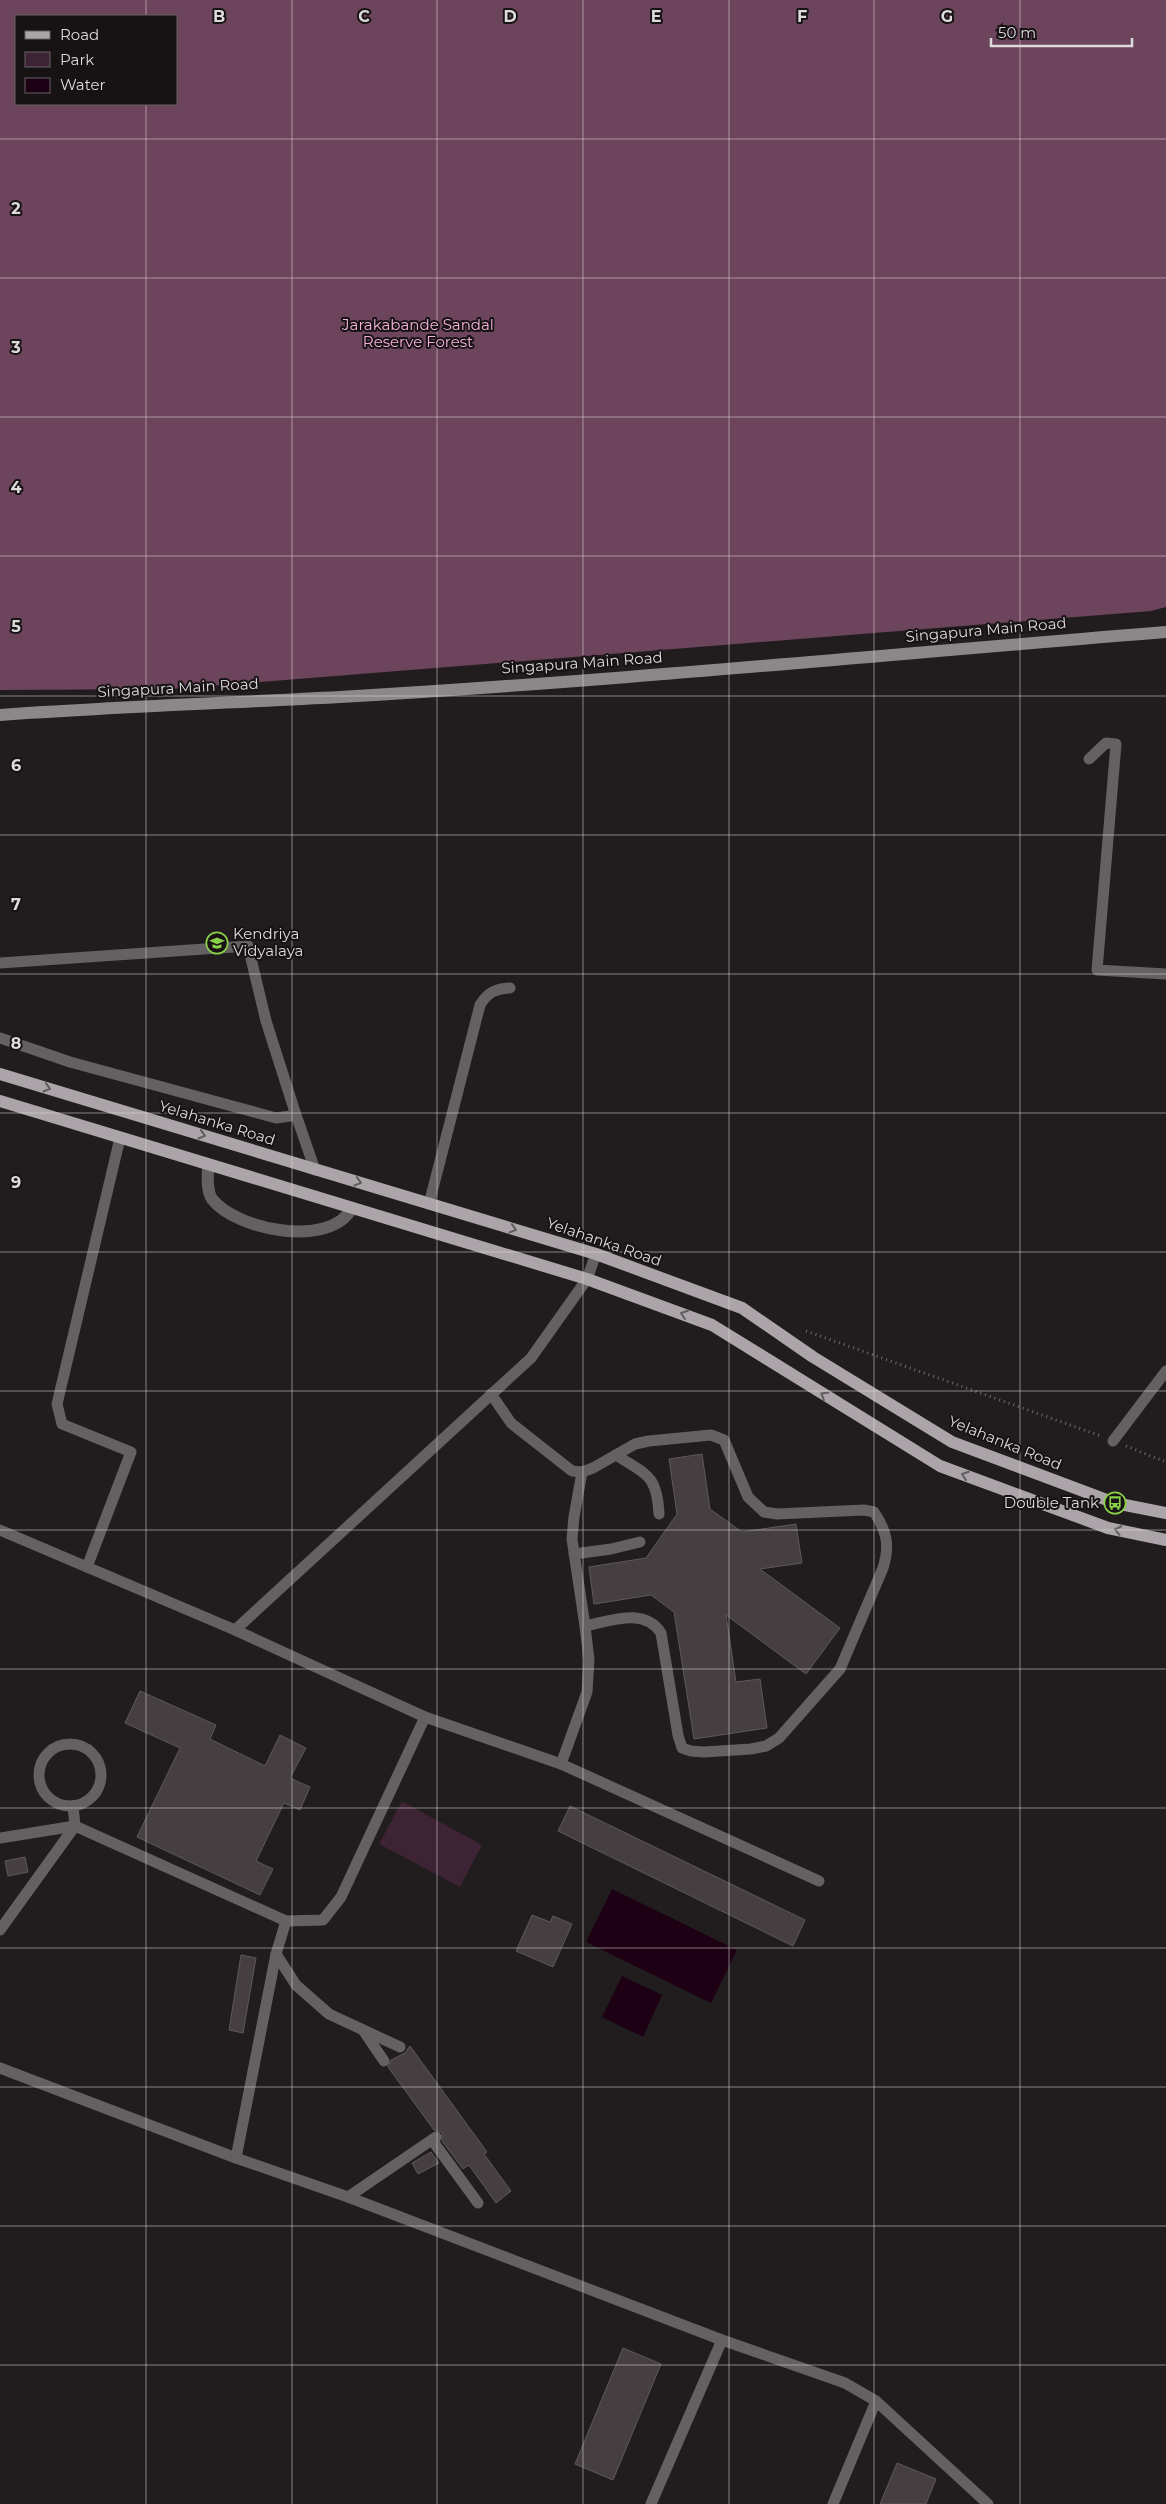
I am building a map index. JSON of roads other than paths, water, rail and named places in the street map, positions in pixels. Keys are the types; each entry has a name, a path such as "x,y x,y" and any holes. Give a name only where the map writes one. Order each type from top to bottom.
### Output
{"main road":[{"name":"Yelahanka Road","path":"0,1074 596,1254 742,1308 812,1357 952,1442 1115,1503 1166,1513"},
{"path":"0,1101 588,1279 712,1325 940,1466 1108,1528 1166,1540"}],"street":[{"name":"Singapura Main Road","path":"0,715 135,706 340,697 571,681 1166,632"},
{"path":"208,1165 208,1184 212,1198 227,1211 249,1221 296,1233 315,1231 334,1225 347,1216 352,1208"}],"lane":[{"path":"1089,759 1106,743 1116,744 1098,970 1166,974"},
{"path":"0,963 248,946 266,1021 315,1170"},
{"path":"429,1204 480,1005 486,995 492,991 510,988"},
{"path":"0,1038 70,1062 276,1118 290,1116 295,1112"},
{"path":"87,1567 131,1452 62,1424 57,1404 120,1138"},
{"path":"235,1630 531,1358 588,1279 596,1254"},
{"path":"1113,1441 1166,1371"},
{"path":"491,1394 511,1422 572,1471 582,1472 635,1444 711,1435 724,1440 748,1497 764,1512 777,1514 864,1510 874,1512 882,1524 888,1541 887,1555 840,1669 779,1738 766,1746 704,1752 690,1751 682,1748 678,1735 664,1644 656,1625 646,1618 631,1618 585,1626"},
{"path":"616,1454 646,1474 655,1484 659,1514"},
{"path":"561,1764 587,1692 590,1660 574,1554 574,1517 582,1472"},
{"path":"0,1530 235,1630 424,1717 561,1764 819,1881"},
{"path":"574,1554 626,1547 640,1542"},
{"path":"0,1838 75,1826 286,1921 324,1920 341,1898 424,1717"},
{"path":"68,1743 79,1744 89,1749 96,1757 101,1772 98,1788 92,1797 84,1803 73,1806 54,1802 46,1795 38,1777 43,1758 59,1745 68,1743"},
{"path":"0,1930 75,1826 73,1806"},
{"path":"236,2158 276,1954 286,1921"},
{"path":"276,1954 296,1985 329,2014 400,2047"},
{"path":"362,2029 384,2061"},
{"path":"0,2068 236,2158 348,2197 722,2340 845,2383 876,2401 988,2504"},
{"path":"348,2197 434,2138 478,2203"},
{"path":"652,2504 722,2340"},
{"path":"832,2504 876,2401"}],"water":[{"path":"612,1889 737,1950 711,2003 586,1942"},
{"path":"622,1976 662,1995 643,2037 602,2017"}],"place":[{"name":"Kendriya Vidyalaya","path":"217,943"},
{"name":"Double Tank","path":"1115,1503"}],"park label":[{"name":"Jarakabande Sandal Reserve Forest","path":"418,334"}]}
